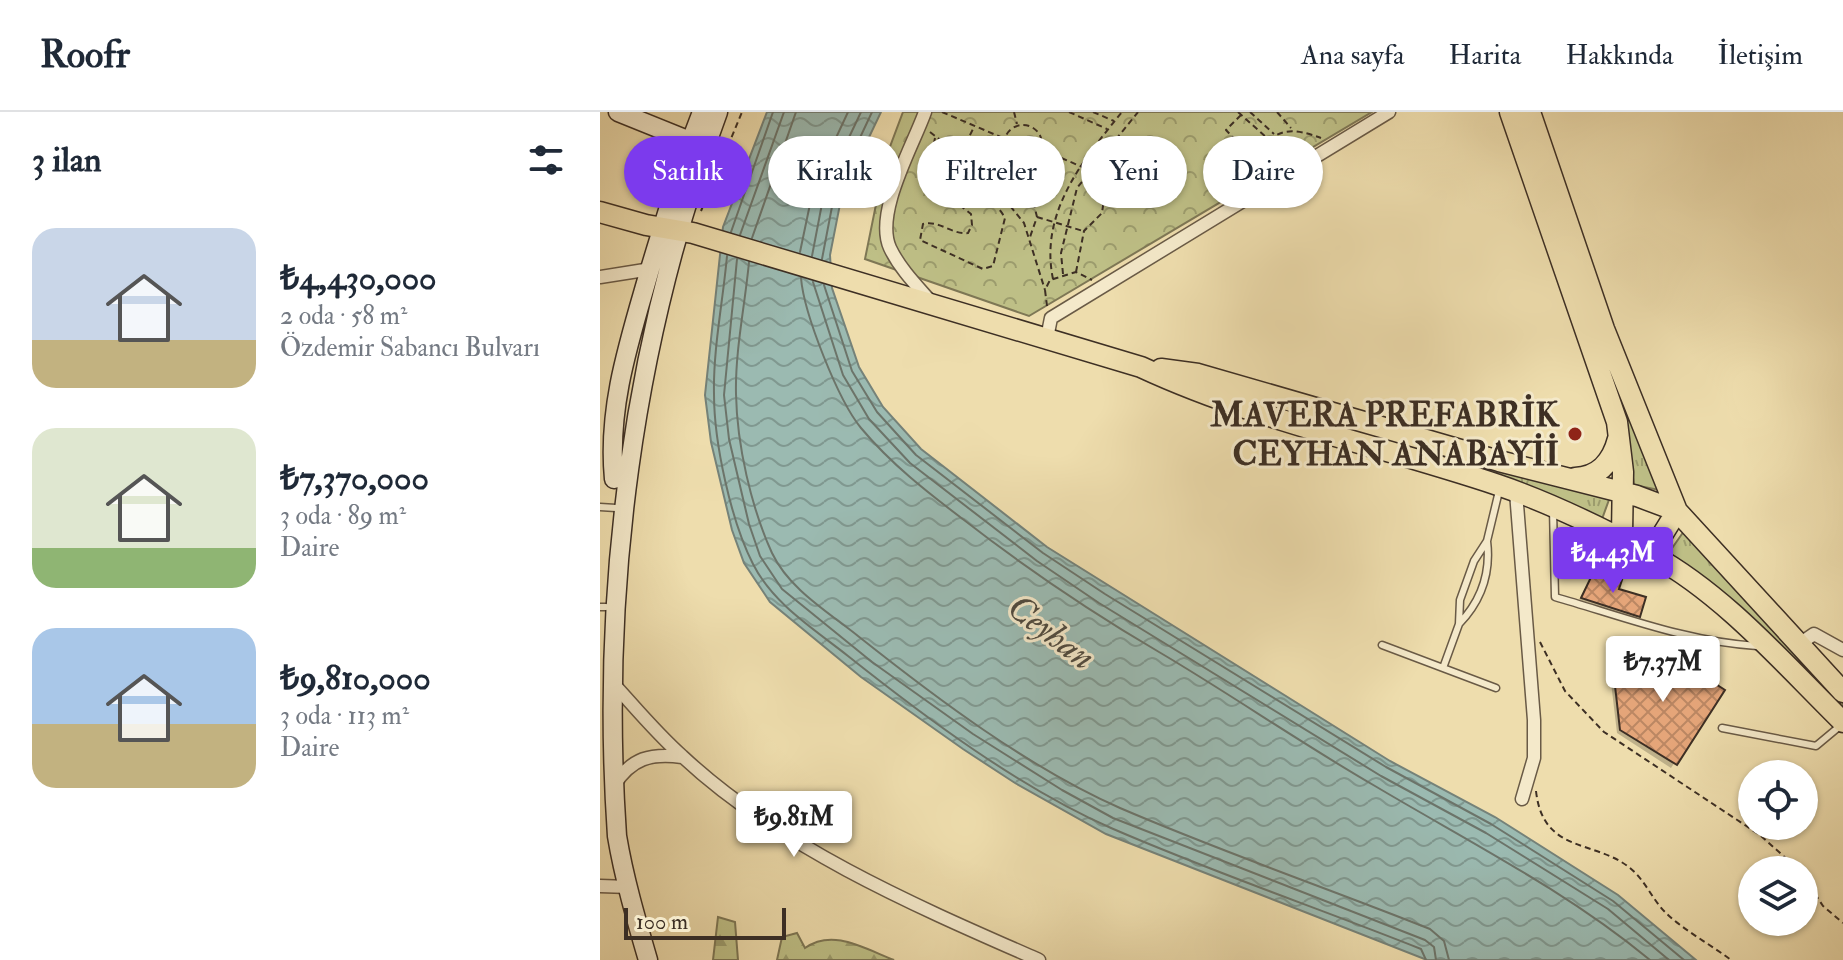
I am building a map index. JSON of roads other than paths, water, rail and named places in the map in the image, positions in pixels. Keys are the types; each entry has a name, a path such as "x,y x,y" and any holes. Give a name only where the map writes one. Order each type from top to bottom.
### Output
{"main road":[{"path":"1510,112 1590,336 1619,435 1622,535 1634,546 1649,548 1662,540 1677,511"},
{"path":"1530,112 1604,329 1677,511 1843,692"},
{"path":"600,200 678,229 898,295 1049,328 1196,392 1508,489 1553,506 1634,546 1699,588 1766,646 1843,723"},
{"path":"600,212 646,225 678,229"},
{"path":"1141,367 1198,374 1622,492 1677,511"},
{"path":"1560,477 1581,478 1599,471 1614,453 1619,435"}],"street":[{"path":"618,112 678,136"},
{"path":"692,136 702,112"},
{"path":"611,506 637,371 678,229 718,112"},
{"path":"1049,328 1097,289 1389,112"},
{"path":"922,118 896,180 886,230 891,250 934,305"},
{"path":"648,960 617,836 613,787 604,740 606,675 603,607 611,506 611,432 624,358 651,269 678,229 681,208"},
{"path":"600,277 651,269"},
{"path":"1508,489 1528,619 1534,720 1531,774 1522,799"},
{"path":"1798,645 1814,634 1843,650"},
{"path":"606,675 682,757 785,834 920,908 1039,960"},
{"path":"613,787 634,760 658,754 682,757"},
{"path":"600,886 629,887"}],"lane":[{"path":"1443,668 1459,624 1460,600 1474,561 1487,541 1508,489"},
{"path":"1553,506 1555,597 1672,631 1730,644 1766,646"},
{"path":"1459,624 1476,606 1490,563 1487,541"},
{"path":"1382,645 1496,688"},
{"path":"1722,728 1816,746 1843,723"}],"water":[{"name":"Ceyhan","path":"767,112 881,112 870,136 768,136 768,208 839,208 830,255 832,288 859,367 883,407 921,449 1047,547 1390,761 1495,817 1618,895 1696,960 1427,960 1106,834 1015,783 963,749 861,677 770,602 744,563 732,530 711,442 705,395 723,227 730,208 752,208 752,151"}],"place":[{"name":"MAVERA PREFABRİK CEYHAN ANABAYİİ","path":"1575,434"}]}
